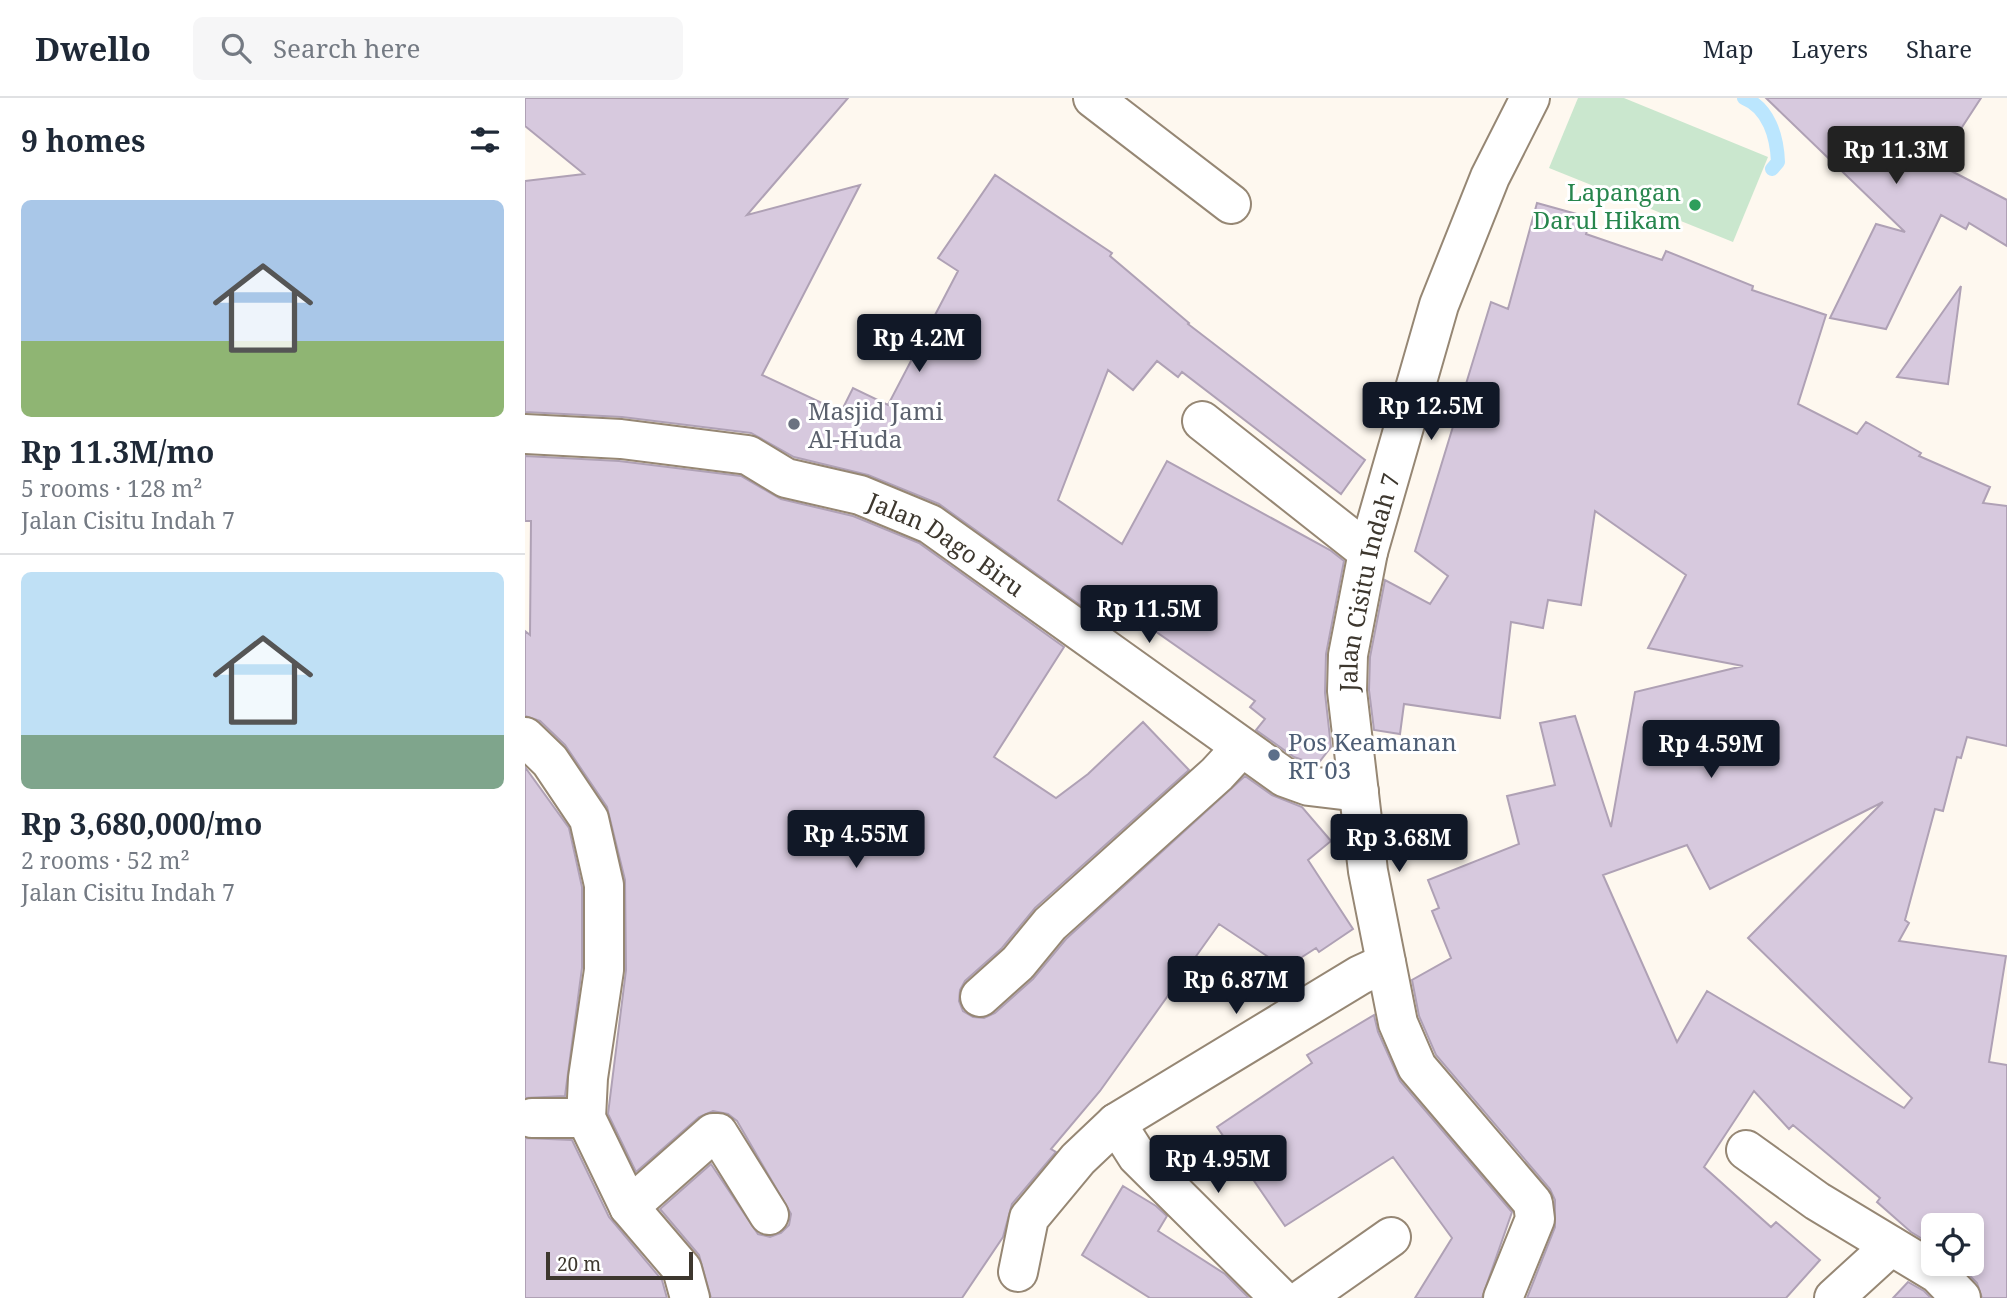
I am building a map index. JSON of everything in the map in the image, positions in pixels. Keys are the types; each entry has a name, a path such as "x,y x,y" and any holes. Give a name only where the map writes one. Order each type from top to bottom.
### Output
{"street":[{"path":"1093,98 1231,204"},
{"name":"Jalan Cisitu Indah 7","path":"1503,1298 1532,1228 1533,1203 1417,1067 1398,1024 1368,871 1347,691 1348,655 1369,552 1439,305 1490,177 1530,98"},
{"path":"1202,421 1369,552"},
{"name":"Jalan Dago Biru","path":"525,434 621,439 748,455 786,478 860,495 930,524 1284,777 1309,786 1359,792"},
{"path":"525,737 550,761 589,819 604,885 604,970 588,1078 586,1118 629,1207 682,1269 690,1298"},
{"path":"981,997 1018,963 1050,924 1217,774 1241,748"},
{"path":"1018,1272 1029,1218 1078,1159 1117,1123 1360,975 1386,963"},
{"path":"532,1118 586,1118"},
{"path":"1117,1123 1137,1156 1280,1298"},
{"path":"629,1207 713,1133 718,1133 769,1215"},
{"path":"1746,1150 1817,1201 1938,1274 1961,1298"},
{"path":"1304,1298 1391,1237"},
{"path":"1835,1298 1891,1246"}],"green space":[{"name":"Lapangan Darul Hikam","path":"1578,98 1624,98 1768,157 1733,242 1549,168"}],"building":[{"path":"525,98 848,98 747,215 860,185 762,375 841,412 853,388 888,405 958,271 938,258 995,175 1112,253 1110,256 1188,324 1365,460 1341,494 1182,372 1178,377 1157,361 1133,390 1108,370 1058,500 1122,544 1167,461 1330,550 1344,561 1326,654 1325,693 1331,747 1317,765 1294,757 1256,730 1265,719 1250,707 1255,701 1099,592 1087,610 939,504 868,475 794,457 751,433 622,417 525,412 525,181 584,174 525,126"},
{"path":"1766,98 1981,98 1938,164 2007,200 2007,246 1969,223 1966,229 1941,215 1886,329 1830,318 1876,224 1905,232"},
{"path":"1537,203 1591,218 1586,234 1662,260 1666,251 1753,286 1752,290 1826,315 1798,404 1857,434 1866,422 1921,453 1919,456 1990,487 1983,503 2007,506 2007,746 1967,737 1961,758 1957,757 1943,811 1935,809 1905,920 1909,923 1899,941 2006,956 1989,1062 2007,1065 2007,1298 1982,1298 1977,1283 1970,1276 1984,1276 1984,1213 1921,1213 1921,1238 1877,1202 1880,1198 1793,1125 1789,1129 1754,1091 1704,1167 1771,1227 1776,1222 1820,1260 1786,1298 1527,1298 1555,1227 1555,1200 1550,1189 1436,1055 1419,1016 1412,980 1451,958 1432,911 1439,908 1428,880 1519,844 1507,796 1555,785 1540,723 1575,716 1611,827 1635,692 1743,666 1648,648 1686,575 1595,511 1581,605 1548,600 1543,628 1511,622 1500,718 1404,704 1400,734 1374,730 1369,690 1370,657 1385,580 1430,604 1448,576 1415,551 1491,302 1508,309","holes":["1883,802 1748,938 1912,1098 1904,1108 1707,991 1677,1042 1603,875 1687,845 1710,889"]},
{"path":"1961,286 1948,384 1897,377"},
{"path":"525,456 619,461 741,476 781,499 853,516 919,543 1064,647 994,757 1056,798 1088,774 1143,722 1189,770 1035,908 1002,948 965,981 960,990 959,1001 963,1011 973,1017 984,1018 995,1013 1033,979 1066,939 1245,776 1272,795 1302,807 1331,841 1308,860 1353,929 1319,952 1316,948 1285,968 1219,924 1100,1091 1051,1149 1056,1152 1012,1204 1003,1237 962,1298 711,1298 699,1255 660,1209 711,1164 758,1234 770,1237 781,1233 789,1225 791,1214 737,1121 728,1114 713,1111 699,1117 636,1172 608,1114 626,970 625,880 607,807 565,745 540,721 525,716 525,631 530,635 531,521 525,521"},
{"path":"525,767 569,828 582,887 582,968 565,1096 525,1098"},
{"path":"1374,1015 1378,1032 1400,1081 1512,1212 1482,1298 1415,1298 1452,1238 1393,1157 1285,1226 1217,1127 1312,1063 1307,1055"},
{"path":"525,1138 572,1140 609,1217 662,1280 667,1298 525,1298"},
{"path":"1123,1186 1167,1216 1158,1231 1225,1274 1249,1298 1150,1298 1082,1255"},
{"path":"1908,1282 1924,1291 1931,1298 1893,1298"}],"waterway":[{"path":"1744,98 1760,109 1770,124 1778,162 1772,169"}],"place":[{"name":"Lapangan Darul Hikam","path":"1695,205"},
{"name":"Masjid Jami Al-Huda","path":"794,424"},
{"name":"Pos Keamanan RT 03","path":"1274,755"}]}
